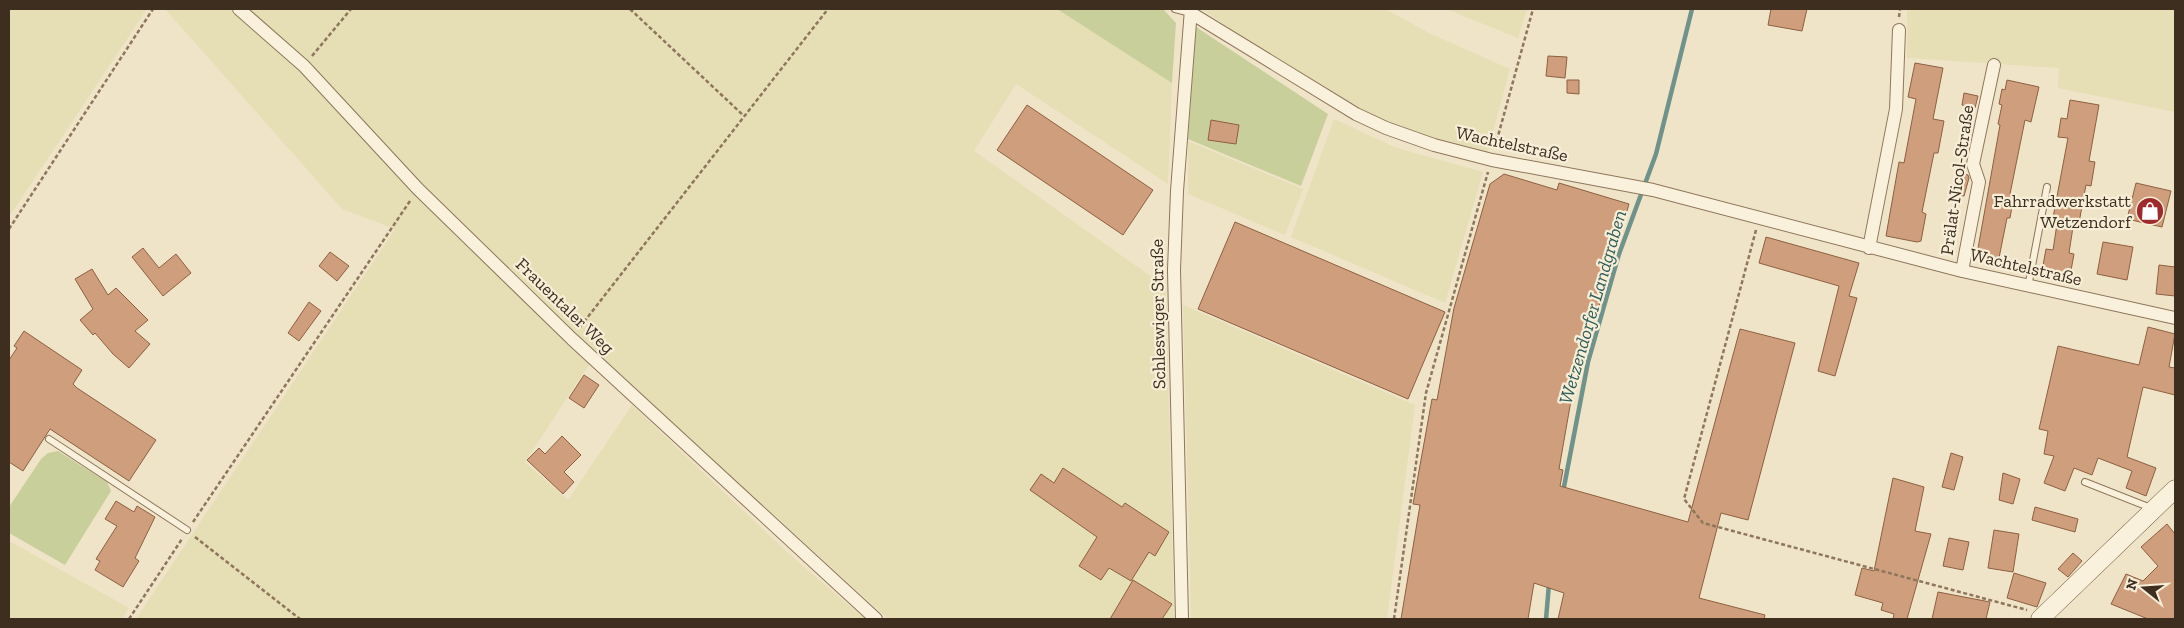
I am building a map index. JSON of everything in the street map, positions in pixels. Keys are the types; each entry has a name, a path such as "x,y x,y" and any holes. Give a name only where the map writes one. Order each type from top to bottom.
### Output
{"street":[{"name":"Frauentaler Weg","path":"239,9 304,66 418,189 572,339 876,619"},
{"name":"Wachtelstraße","path":"1191,11 1356,114 1386,128 1434,145 1492,160 1653,190 1759,216 1869,248 1962,271 2175,318"},
{"name":"Schleswiger Straße","path":"1182,619 1174,270 1176,191 1191,11"},
{"path":"1869,248 1896,109 1899,30"},
{"name":"Prälat-Nicol-Straße","path":"1962,271 1979,182 1974,164 1994,66"},
{"path":"2042,617 2175,489"}],"lane":[{"name":"Wachtelstraße","path":"1175,9 1191,11"},
{"path":"2028,287 2047,187"},
{"path":"49,439 187,530"},
{"path":"2085,482 2154,510"}],"path":[{"path":"9,229 153,9"},
{"path":"304,66 351,9"},
{"path":"630,9 744,116"},
{"path":"572,339 828,9"},
{"path":"1394,619 1426,393 1533,9"},
{"path":"130,619 187,530 418,189"},
{"path":"1759,216 1684,499 1703,523 2042,617"},
{"path":"187,530 300,619"}],"shaded area":[{"path":"9,9 147,9 9,217"},
{"path":"165,9 1057,9 1172,83 1168,184 1016,84 974,151 1166,287 1174,619 888,619 599,355 588,366 525,462 568,500 632,405 788,553 865,619 136,619 395,229 342,209"},
{"path":"1202,9 1385,9 1431,34 1510,69 1487,154 1404,130 1362,111 1247,41"},
{"path":"1446,9 1527,9 1518,38"},
{"path":"1907,9 2175,9 2175,112 2058,88 2059,68 1907,58"},
{"path":"1334,119 1397,148 1483,172 1445,303 1291,237"},
{"path":"1188,141 1303,189 1285,235 1188,194"},
{"path":"1183,305 1415,405 1387,619 1191,619"},
{"path":"9,541 129,608 122,619 9,619"}],"green space":[{"path":"1057,9 1163,9 1176,23 1172,83"},
{"path":"1196,27 1328,114 1301,186 1188,139"},
{"path":"58,451 107,482 111,491 65,565 9,533 9,507 41,459 48,453"}],"building":[{"path":"1771,9 1807,9 1802,31 1768,25"},
{"path":"1548,56 1567,57 1565,78 1546,76"},
{"path":"1915,63 1943,68 1933,119 1944,121 1938,153 1934,153 1922,212 1926,214 1921,241 1917,242 1886,236 1899,162 1904,163 1916,99 1908,97"},
{"path":"1567,80 1579,80 1579,94 1567,93"},
{"path":"2007,80 2039,87 2031,122 2025,120 2010,194 2014,195 2010,218 2007,218 1999,258 1977,254 2000,125 1998,124 2002,105 1999,104 2002,89 2005,90"},
{"path":"1964,93 1978,96 1975,108 1962,105"},
{"path":"2070,100 2099,105 2089,161 2095,162 2091,186 2086,185 2078,228 2073,227 2069,253 2074,254 2070,276 2042,271 2046,249 2053,250 2057,224 2052,223 2068,138 2058,137 2061,118 2067,119"},
{"path":"1027,105 1153,190 1123,235 997,150"},
{"path":"1211,120 1239,125 1236,144 1208,140"},
{"path":"1957,173 1968,175 1969,178 1964,196 1952,194"},
{"path":"1504,174 1557,190 1559,183 1629,204 1581,367 1577,366 1559,469 1563,470 1560,486 1688,522 1740,329 1795,343 1748,520 1721,513 1699,598 1765,615 1764,619 1558,619 1564,593 1534,583 1528,619 1401,619 1420,505 1413,504 1432,399 1437,400 1454,308 1490,184"},
{"path":"2136,183 2171,191 2162,227 2127,219"},
{"path":"1235,222 1445,312 1408,399 1198,309"},
{"path":"1766,237 1859,263 1849,296 1857,298 1835,376 1818,371 1839,286 1759,263"},
{"path":"2103,242 2133,247 2127,280 2097,274"},
{"path":"143,248 159,268 176,254 191,273 163,296 132,257"},
{"path":"330,252 349,266 337,281 319,266"},
{"path":"2159,265 2175,267 2175,296 2156,294"},
{"path":"92,269 108,295 116,288 148,320 135,331 150,344 129,368 113,354 95,333 93,335 80,320 93,309 75,279"},
{"path":"309,302 321,311 299,341 288,333"},
{"path":"2148,327 2175,334 2169,367 2175,368 2175,395 2143,387 2127,457 2156,468 2146,496 2126,488 2132,471 2098,458 2092,475 2074,468 2065,491 2044,483 2054,456 2044,454 2048,431 2039,429 2058,346 2139,365"},
{"path":"24,331 82,370 73,384 77,388 156,440 129,481 50,429 23,471 9,462 9,360 17,348 14,346"},
{"path":"584,375 599,385 584,408 569,398"},
{"path":"562,436 581,455 564,472 574,482 563,494 527,460 539,448 545,454"},
{"path":"1951,453 1963,457 1954,490 1942,487"},
{"path":"1063,468 1122,507 1125,503 1169,532 1155,556 1149,552 1131,581 1109,568 1101,580 1079,566 1097,537 1030,490 1041,474 1054,483"},
{"path":"2003,473 2020,479 2013,504 1999,500"},
{"path":"1893,478 1924,487 1915,531 1931,534 1907,619 1893,619 1894,614 1881,610 1883,603 1855,595 1862,568 1874,571"},
{"path":"116,501 134,512 137,506 155,517 135,558 139,561 123,587 95,570 100,561 96,559 117,526 105,519"},
{"path":"2035,507 2078,519 2075,532 2032,520"},
{"path":"2167,524 2175,534 2175,619 2148,619 2111,604 2126,574 2143,581 2158,566 2141,547"},
{"path":"1994,530 2019,534 2013,572 1988,568"},
{"path":"1949,538 1969,542 1963,570 1943,566"},
{"path":"2073,553 2082,561 2068,577 2058,569"},
{"path":"2014,573 2046,583 2037,607 2007,598"},
{"path":"1133,580 1172,604 1162,619 1110,619"},
{"path":"1938,592 1990,602 1986,619 1932,619"}],"waterway":[{"name":"Wetzendorfer Landgraben","path":"1563,492 1588,362 1619,254 1656,154 1692,9"},
{"name":"Wetzendorfer Landgraben","path":"1546,619 1549,584"}],"place":[{"name":"Fahrradwerkstatt Wetzendorf","path":"2150,211"}]}
